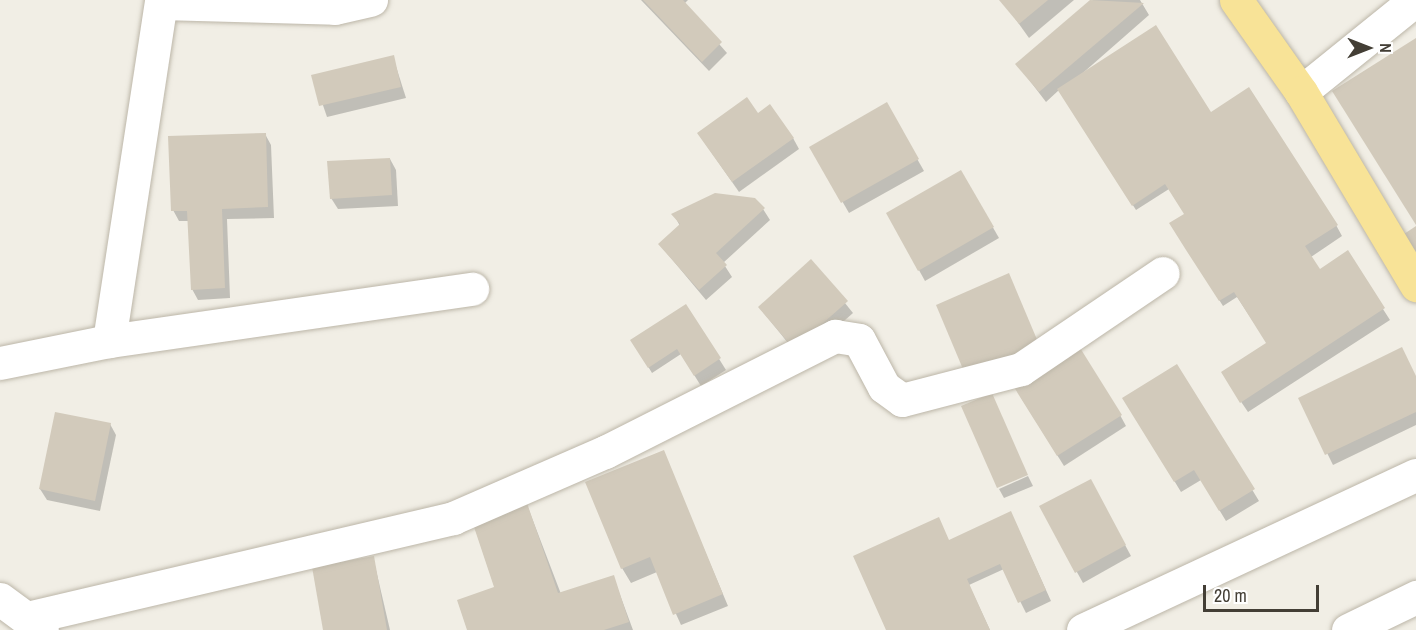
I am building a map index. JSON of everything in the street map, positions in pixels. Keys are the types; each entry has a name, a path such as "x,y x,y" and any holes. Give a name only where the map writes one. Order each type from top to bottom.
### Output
{"main road":[{"path":"1236,0 1301,92 1416,285"}],"street":[{"path":"110,341 161,2 335,9 371,0"},
{"path":"1301,92 1415,0"},
{"path":"0,599 34,624 453,518 605,452 835,336 859,340 884,387 902,400 999,376 1021,369 1163,273"},
{"path":"0,363 110,341 472,289"},
{"path":"1083,630 1416,475"},
{"path":"1348,630 1416,597"}],"building":[{"path":"643,0 683,0 722,42 702,62"},
{"path":"999,0 1048,0 1019,24"},
{"path":"1090,0 1144,3 1039,92 1015,64"},
{"path":"1156,25 1211,112 1249,87 1338,225 1305,246 1320,269 1348,250 1385,308 1240,403 1221,372 1266,343 1234,292 1219,301 1186,250 1169,223 1184,214 1165,184 1132,206 1057,89"},
{"path":"1416,38 1416,225 1332,91"},
{"path":"394,55 401,87 319,106 311,75"},
{"path":"747,97 758,113 770,104 794,138 732,182 697,133"},
{"path":"887,102 919,159 841,203 809,147"},
{"path":"266,133 268,207 222,209 225,288 191,290 187,211 171,211 168,136"},
{"path":"390,158 392,195 330,199 327,161"},
{"path":"961,170 994,227 918,271 886,213"},
{"path":"715,193 755,198 765,208 716,253 727,265 699,290 658,244 680,224 671,214"},
{"path":"1416,226 1416,252 1404,234"},
{"path":"811,259 848,301 794,349 758,307"},
{"path":"1009,273 1041,349 968,381 936,305"},
{"path":"686,304 721,358 694,376 677,349 648,368 630,340"},
{"path":"1077,343 1122,415 1057,456 1012,384"},
{"path":"1402,347 1416,376 1416,412 1325,455 1298,398"},
{"path":"1177,364 1255,489 1219,511 1194,470 1174,482 1122,398"},
{"path":"992,393 1028,475 997,488 961,406"},
{"path":"55,412 111,423 95,501 39,489"},
{"path":"664,450 723,594 673,615 650,557 621,569 585,482"},
{"path":"1091,479 1126,545 1075,573 1039,506"},
{"path":"527,503 558,593 614,575 629,622 604,630 467,630 457,600 494,587 472,521"},
{"path":"1011,511 1046,590 1018,603 1000,564 967,579 990,630 886,630 853,556 939,517 949,540"},
{"path":"374,556 387,630 323,630 312,567"}]}
